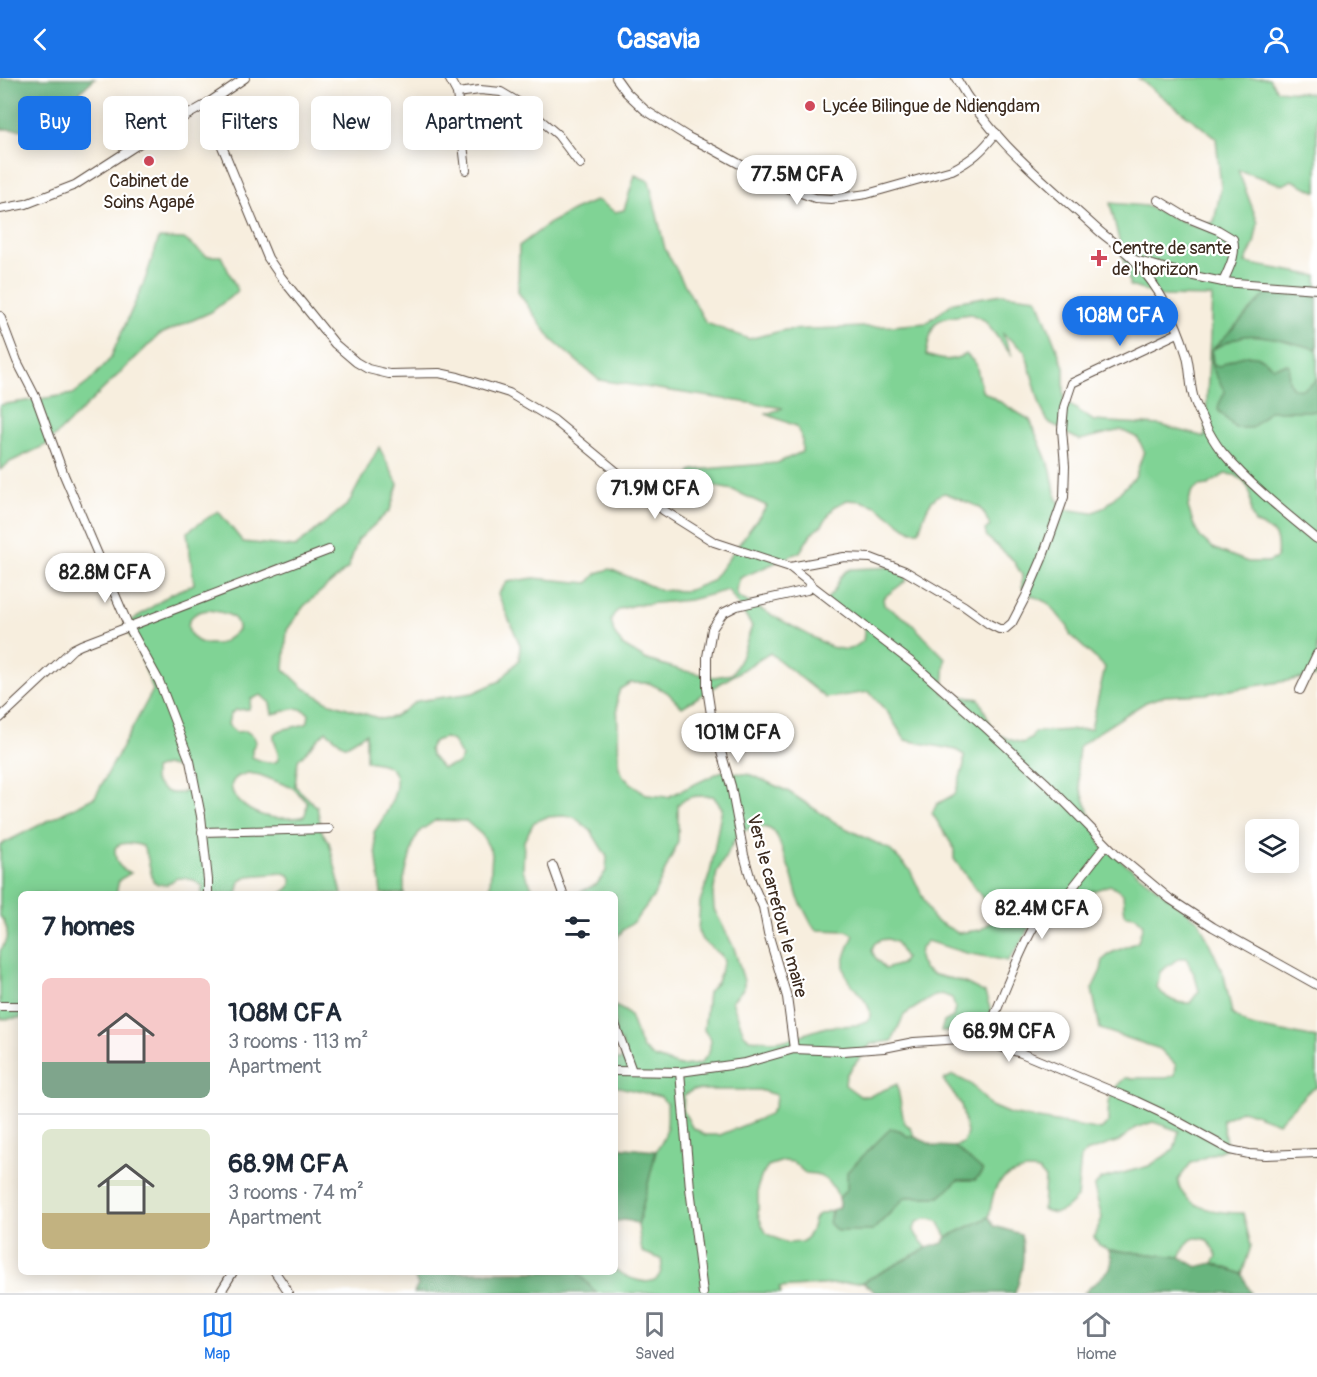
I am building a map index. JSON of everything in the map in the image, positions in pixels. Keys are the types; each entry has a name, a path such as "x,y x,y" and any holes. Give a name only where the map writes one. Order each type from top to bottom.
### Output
{"street":[{"path":"218,96 245,78"},
{"path":"449,78 457,93 466,170"},
{"path":"616,78 626,92 645,110 688,137 776,184 815,198 831,199 867,194 952,170 975,157 996,133"},
{"path":"956,78 980,115 1029,169 1135,260 1167,305 1186,353 1194,398 1222,452 1262,493 1317,539"},
{"path":"457,93 480,90 501,92 523,105 558,135 580,164"},
{"path":"0,209 26,204 75,185 162,129 200,108"},
{"path":"224,150 268,258 335,344 356,362 368,369 389,374 439,373 509,393 554,420 663,510 714,542 790,567 915,665 1047,784 1106,844 1170,899 1213,927 1317,985"},
{"path":"1158,200 1186,217 1233,239 1235,248 1233,260 1223,282"},
{"path":"1135,260 1223,282 1317,289"},
{"path":"0,316 17,361 36,398 64,475 129,627 159,681 190,761 202,831 208,891"},
{"path":"790,567 844,557 871,558 905,571 964,606 989,624 999,629 1005,628 1012,623 1026,596 1064,497 1065,466 1062,429 1064,407 1072,383 1178,333"},
{"path":"0,718 73,650 329,550"},
{"name":"Vers le carrefour le maire","path":"794,1049 787,997 768,933 763,907 751,880 744,855 731,786 712,721 707,688 707,657 712,628 723,613 737,606 807,590 811,585"},
{"path":"1300,690 1317,654"},
{"path":"202,831 329,829"},
{"path":"984,1042 1021,953 1044,909 1049,902 1065,896 1070,891 1106,844"},
{"path":"553,866 562,891"},
{"path":"0,1006 18,1006"},
{"path":"618,1032 632,1071"},
{"path":"618,1071 680,1072 745,1063 794,1049 843,1051 945,1040 984,1042 1021,1053 1127,1097 1168,1116 1230,1150 1266,1155 1317,1153"},
{"path":"680,1072 690,1188 703,1293"},
{"path":"220,1293 231,1275"},
{"path":"277,1275 288,1293"}],"green space":[{"path":"0,78 95,78 77,96 18,96 18,130 0,129"},
{"path":"1138,78 1269,78 1277,90 1317,94 1317,192 1292,180 1283,185 1238,170 1258,223 1254,244 1245,263 1317,276 1317,676 1205,694 1165,696 1146,702 1079,747 1077,768 1080,787 1101,845 1199,921 1224,975 1232,1014 1249,1026 1317,1038 1317,1087 1308,1092 1278,1123 1243,1110 1222,1120 1227,1148 1191,1163 1178,1180 1186,1198 1194,1204 1223,1212 1243,1213 1251,1246 1242,1274 1213,1263 1217,1256 1208,1240 1202,1238 1190,1241 1180,1257 1109,1250 1099,1245 1094,1237 1102,1218 1094,1187 1101,1179 1149,1166 1174,1150 1179,1131 1153,1122 1135,1128 1119,1141 1089,1151 1081,1157 1077,1198 1062,1211 1054,1213 1043,1209 1045,1178 1039,1171 1026,1170 1015,1173 1002,1180 995,1190 989,1217 947,1237 938,1221 927,1219 919,1221 914,1230 927,1248 863,1282 779,1288 781,1293 596,1293 580,1275 618,1275 618,1271 645,1282 656,1279 661,1270 661,1259 642,1252 638,1225 656,1151 663,1140 666,1129 667,1104 661,1097 618,1087 618,1060 621,1060 625,1051 618,1040 618,1008 630,1016 642,1048 653,1057 680,1066 700,1064 709,1053 711,1040 704,1030 708,992 717,982 724,961 721,955 702,940 698,931 700,902 710,873 722,808 713,796 690,797 678,805 678,842 653,897 634,922 618,936 618,891 582,891 597,884 606,871 607,857 591,831 574,817 547,817 534,822 524,841 523,870 536,891 489,891 492,853 482,835 466,821 436,820 420,831 414,841 404,879 404,891 381,891 374,832 392,800 396,781 394,773 387,766 366,761 366,733 345,746 326,731 298,760 295,786 317,807 322,832 329,842 341,891 285,891 291,884 291,878 283,873 249,876 240,881 238,891 202,891 203,887 193,880 184,878 177,878 166,885 158,884 153,881 143,846 132,843 121,844 115,848 117,861 120,867 131,873 119,880 117,891 18,891 18,1018 0,1019 0,951 7,934 0,916 0,845 95,797 153,690 137,647 124,626 171,594 194,584 187,532 218,511 243,542 295,547 348,504 379,447 398,484 390,510 358,540 348,568 304,606 287,630 284,669 304,688 328,702 381,719 394,717 417,701 473,693 500,681 519,660 520,645 498,594 507,582 534,578 588,583 597,573 610,569 660,590 687,591 712,581 767,506 733,490 685,481 693,470 777,463 802,452 802,438 796,426 766,414 783,408 599,380 552,340 518,292 519,246 550,223 597,200 615,212 624,210 635,175 649,181 665,249 706,323 749,339 785,330 926,323 954,302 1002,294 1037,298 1064,367 1064,401 1094,421 1160,425 1205,437 1212,297 1161,296 1130,286 1110,203 1146,206 1196,227 1214,222 1221,188 1216,138","holes":["971,314 984,320 1012,356 1003,334 1025,351 1041,408 1048,422 1080,440 1121,430 1138,438 1144,451 1135,477 1105,507 1092,513 1064,509 1056,498 1051,470 1030,420 982,391 976,364 966,354 946,360 926,355 931,333 937,322 949,317","1225,474 1235,475 1243,481 1249,489 1251,513 1255,523 1275,535 1277,558 1268,562 1248,562 1213,548 1200,537 1188,507 1191,493 1199,486 1208,485","945,493 979,507 990,526 985,530 987,537 1013,560 1022,575 1022,587 1027,593 1048,603 1068,627 1070,635 1105,667 1091,729 1034,732 1031,739 1022,743 995,733 979,699 943,693 945,658 908,620 884,605 883,598 906,581 905,574 893,567 851,569 842,574 834,591 825,601 827,608 854,617 865,627 863,641 849,649 831,647 738,597 736,590 740,578 800,552 811,534 822,525 834,507 847,500 861,501 876,506 905,527 912,531 919,531 934,498","728,590 752,626 741,658 732,674 714,677 681,670 647,660 622,645 614,633 611,620 620,609 635,605 690,600","209,610 224,613 236,620 238,630 221,643 203,643 196,640 188,628 192,616","770,653 826,698 869,692 888,713 905,740 956,750 964,755 964,765 955,794 937,804 932,813 954,848 954,859 997,918 980,930 958,933 933,919 910,870 889,849 839,825 789,792 752,775 722,771 668,797 648,795 639,790 623,776 619,767 617,698 620,689 630,683 649,683 667,692 682,707","261,695 270,703 272,714 295,708 309,714 306,724 274,734 278,758 273,763 252,757 252,749 256,742 254,737 246,731 236,732 228,724 230,715 235,710 249,709 251,699","445,738 453,741 462,757 458,764 442,768 429,750 433,743","165,765 182,769 188,779 188,789 178,793 169,792 154,781 154,769","248,773 260,775 293,788 307,802 306,813 302,817 292,818 260,815 237,799 231,787 238,776","752,827 772,830 777,836 798,898 812,925 817,930 847,931 854,935 844,967 849,981 868,1006 869,1020 856,1025 826,1027 786,1040 750,1039 744,1034 732,1001 744,988 744,981 734,948 714,909 713,894 717,872 738,834","1110,885 1123,894 1125,915 1135,916 1143,924 1138,942 1111,953 1103,960 1092,989 1100,1029 1160,1049 1176,1065 1175,1075 1166,1078 1125,1078 1112,1093 1108,1123 1101,1130 1010,1114 991,1106 971,1084 953,1075 943,1080 961,1104 967,1133 964,1142 955,1147 975,1180 958,1180 940,1197 906,1197 872,1231 830,1216 832,1210 817,1215 811,1231 801,1242 786,1243 767,1234 758,1214 758,1186 768,1166 783,1161 793,1162 805,1173 816,1174 825,1179 834,1188 839,1198 899,1130 907,1136 915,1137 904,1122 897,1084 870,1096 860,1096 845,1085 846,1075 871,1044 892,1041 904,1015 932,997 942,994 952,998 955,1008 953,1017 944,1022 941,1031 973,1031 981,1028 987,1020 991,1011 985,993 960,981 926,971 919,958 923,945 927,941 966,953 1008,961 1023,940 1035,912 1042,905 1061,902","888,939 896,942 905,958 901,964 885,969 872,951 874,944","1179,958 1186,958 1199,991 1190,1003 1185,1003 1168,998 1157,988 1160,972","693,1090 759,1090 776,1095 775,1106 769,1115 720,1135 705,1135 692,1127 683,1110 684,1095"]},
{"path":"159,238 184,239 207,256 221,256 238,291 211,312 159,335 46,445 10,462 0,470 0,405 73,394 89,382 110,359 145,280"},
{"path":"1269,291 1317,291 1317,349 1271,338 1245,336 1213,349 1213,365 1218,367 1236,358 1251,355 1273,367 1287,364 1289,365 1289,380 1294,388 1302,389 1317,379 1317,411 1269,411 1252,428 1235,428 1218,410 1225,392 1212,368 1211,351"},
{"path":"890,1129 899,1130 907,1136 935,1146 955,1147 983,1171 975,1180 958,1180 940,1197 906,1197 872,1231 837,1231 829,1223 832,1210 838,1208 839,1198 847,1189 847,1172"},
{"path":"618,1147 656,1151 638,1225 627,1220 618,1221"},
{"path":"989,1217 994,1226 1021,1234 1022,1264 1015,1293 876,1293 863,1282 927,1248 943,1243 947,1237"},
{"path":"1109,1250 1180,1257 1197,1267 1213,1263 1242,1274 1251,1293 1084,1293 1110,1269 1112,1260"},
{"path":"413,1275 580,1275 596,1293 414,1293 418,1285"}],"place":[{"name":"Lycée Bilingue de Ndiengdam","path":"810,106"},
{"name":"Cabinet de Soins Agapé","path":"149,161"},
{"name":"Centre de sante de l'horizon","path":"1099,258"}]}
